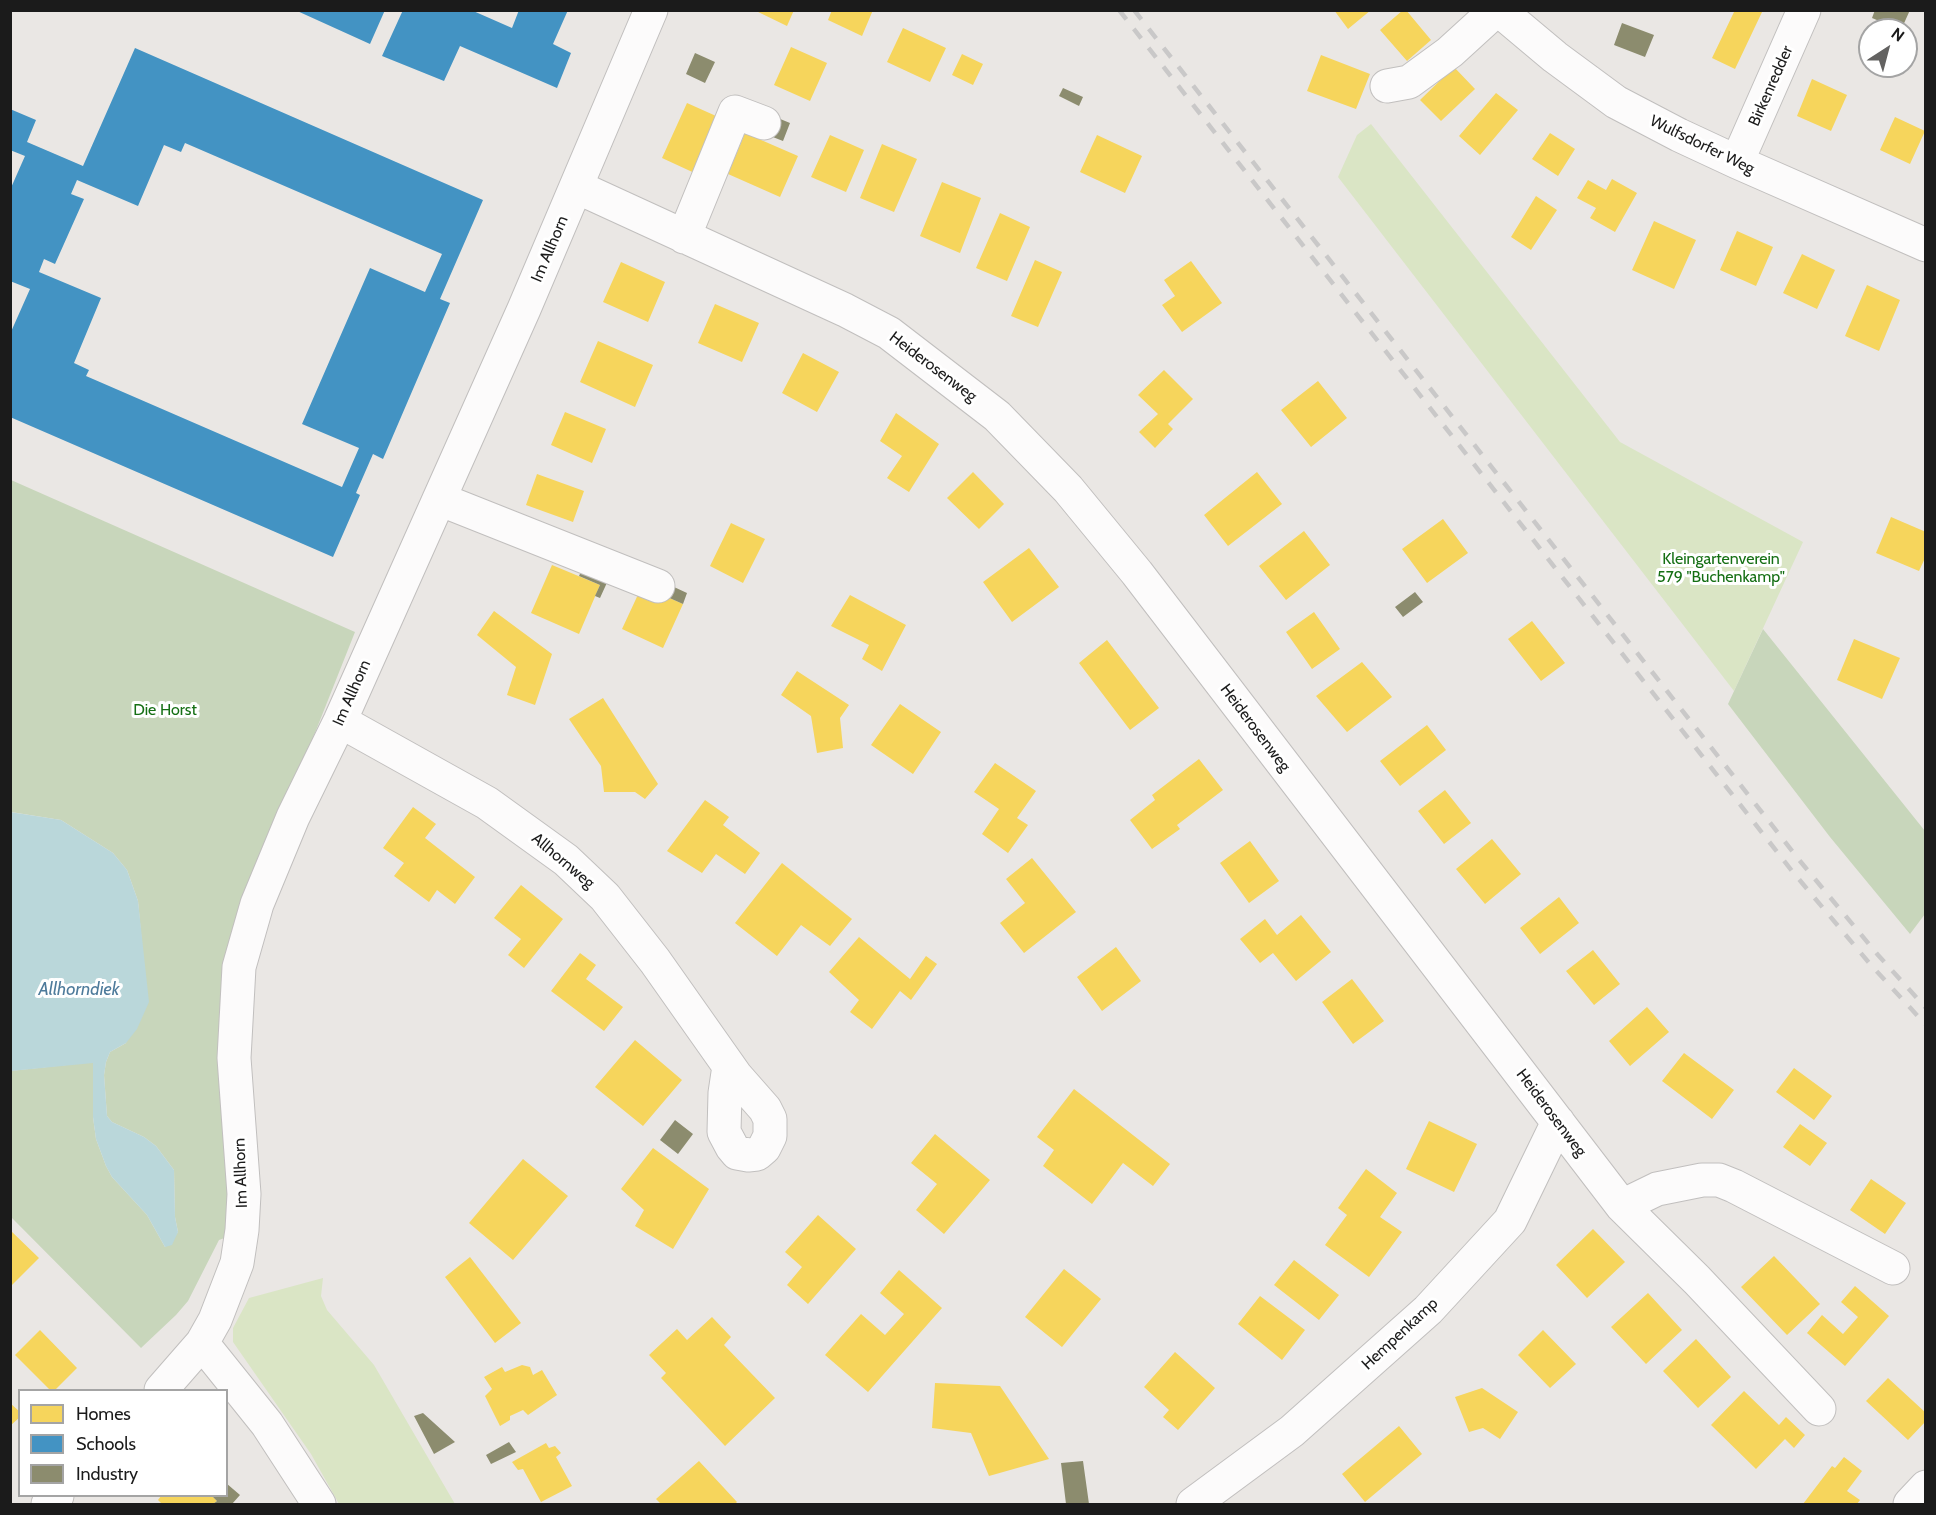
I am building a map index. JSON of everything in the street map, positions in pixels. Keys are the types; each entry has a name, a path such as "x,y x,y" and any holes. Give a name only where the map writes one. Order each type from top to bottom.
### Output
{"street":[{"name":"Im Allhorn","path":"162,1389 202,1343 215,1320 237,1263 244,1194 234,1058 239,967 257,904 293,817 340,721 577,187 651,10"},
{"path":"1387,87 1409,82 1450,52 1498,10"},
{"name":"Wulfsdorfer Weg","path":"1498,10 1616,102 1737,162 1926,245"},
{"name":"Birkenredder","path":"1737,162 1804,10"},
{"path":"684,237 735,112 764,123"},
{"name":"Heiderosenweg","path":"577,187 845,310 889,333 997,416 1068,489 1137,573 1622,1206 1697,1280 1819,1409"},
{"path":"439,499 658,586"},
{"name":"Allhornweg","path":"340,721 487,802 566,860 604,897 655,961 729,1066"},
{"name":"Hempenkamp","path":"1193,1504 1292,1431 1428,1310 1510,1221 1558,1122"},
{"path":"1622,1206 1657,1189 1702,1180 1719,1180 1893,1268"},
{"path":"202,1343 267,1424 319,1504"},
{"path":"1910,1504 1926,1487"}],"green space":[{"name":"Kleingartenverein 579 \"Buchenkamp\"","path":"1371,124 1620,442 1803,542 1734,691 1338,177 1357,135"},
{"name":"Die Horst","path":"11,480 355,632 236,932 233,1235 219,1240 188,1301 141,1348 11,1217 10,1071 94,1062 93,1117 96,1139 106,1166 112,1177 147,1215 165,1247 178,1232 175,1217 174,1170 156,1146 144,1137 112,1122 107,1116 104,1075 106,1062 110,1052 126,1043 142,944 138,901 127,870 113,853 61,820 11,812"},
{"path":"1763,629 1925,831 1925,914 1910,934 1830,837 1728,704"},
{"path":"323,1278 321,1296 327,1310 374,1365 455,1504 339,1504 311,1454 233,1342 233,1328 249,1298"}],"water":[{"name":"Allhorndiek","path":"10,812 61,820 113,853 127,870 138,901 149,1002 137,1029 126,1043 110,1052 106,1062 104,1075 107,1116 112,1122 144,1137 156,1146 174,1170 175,1217 178,1232 172,1245 165,1247 147,1215 112,1177 106,1166 96,1139 93,1117 93,1063 11,1071"}],"building: Homes":[{"path":"754,10 794,10 787,26"},
{"path":"832,10 873,10 862,36 828,20"},
{"path":"1334,10 1371,10 1348,29"},
{"path":"1403,10 1406,10 1431,40 1407,61 1380,30"},
{"path":"1730,10 1763,10 1735,69 1712,58 1734,12"},
{"path":"903,28 946,48 930,82 887,62"},
{"path":"791,47 827,63 810,101 774,85"},
{"path":"962,54 983,64 973,85 952,75"},
{"path":"1321,55 1370,74 1356,109 1307,91"},
{"path":"1454,67 1475,89 1441,121 1420,100"},
{"path":"1812,79 1847,95 1831,131 1797,116"},
{"path":"1496,93 1518,110 1480,155 1459,136"},
{"path":"687,103 725,120 701,176 662,158"},
{"path":"1895,117 1925,131 1910,164 1880,150"},
{"path":"745,133 798,156 780,197 728,174"},
{"path":"1550,133 1575,149 1558,176 1532,159"},
{"path":"830,135 864,150 846,192 811,177"},
{"path":"1097,135 1142,156 1125,193 1080,172"},
{"path":"882,144 917,159 894,212 860,198"},
{"path":"1612,179 1637,193 1615,232 1590,218 1596,208 1577,198 1588,180 1606,190"},
{"path":"942,182 981,198 960,253 920,236"},
{"path":"1536,196 1557,210 1531,250 1511,237"},
{"path":"1000,213 1030,227 1007,281 976,268"},
{"path":"1654,221 1696,240 1674,289 1632,270"},
{"path":"1737,231 1773,247 1756,286 1720,270"},
{"path":"1802,254 1835,270 1817,309 1783,293"},
{"path":"1035,260 1062,272 1038,327 1011,316"},
{"path":"1191,261 1222,303 1182,332 1162,305 1175,296 1164,280"},
{"path":"621,262 665,282 648,322 603,302"},
{"path":"1867,285 1900,300 1879,351 1845,336"},
{"path":"715,304 759,323 742,362 698,343"},
{"path":"598,341 653,365 635,407 580,382"},
{"path":"803,353 839,372 817,412 782,393"},
{"path":"1164,370 1193,399 1168,424 1173,429 1155,448 1139,432 1158,414 1138,395"},
{"path":"1318,381 1347,418 1311,447 1281,410"},
{"path":"565,412 606,429 592,463 551,445"},
{"path":"896,413 939,444 909,492 887,478 902,456 880,441"},
{"path":"973,472 1004,504 979,529 947,498"},
{"path":"1257,472 1282,504 1228,546 1204,515"},
{"path":"537,474 584,491 573,522 526,505"},
{"path":"1891,517 1926,532 1926,556 1919,571 1876,553"},
{"path":"1443,519 1468,553 1427,583 1402,549"},
{"path":"731,523 765,539 743,583 710,566"},
{"path":"1304,531 1330,565 1286,600 1259,566"},
{"path":"1029,548 1059,587 1012,622 983,582"},
{"path":"552,565 600,585 579,634 531,613"},
{"path":"642,586 683,604 663,648 622,629"},
{"path":"850,595 906,625 882,671 862,659 869,645 831,626"},
{"path":"494,611 552,654 535,705 507,695 516,667 477,635"},
{"path":"1314,612 1340,649 1312,669 1286,632"},
{"path":"1532,621 1565,663 1541,681 1508,639"},
{"path":"1854,639 1900,658 1882,699 1837,680"},
{"path":"1107,640 1159,708 1130,730 1079,663"},
{"path":"1362,662 1392,697 1347,732 1316,696"},
{"path":"797,671 849,705 840,718 843,748 817,753 811,716 781,695"},
{"path":"603,698 658,784 645,799 635,792 604,792 601,766 569,719"},
{"path":"900,704 941,732 913,774 871,745"},
{"path":"1427,725 1446,750 1400,786 1380,761"},
{"path":"1199,759 1223,790 1177,825 1180,829 1152,849 1130,820 1155,800 1152,795"},
{"path":"995,763 1036,791 1017,818 1028,825 1008,853 982,834 999,809 974,792"},
{"path":"1445,790 1471,823 1444,844 1418,811"},
{"path":"705,800 729,817 723,825 760,853 745,874 716,854 702,873 667,851"},
{"path":"413,807 436,824 425,838 475,877 455,904 437,890 429,902 394,876 404,863 383,848"},
{"path":"1492,839 1521,874 1485,904 1456,869"},
{"path":"1250,841 1279,881 1249,903 1220,863"},
{"path":"1032,858 1076,912 1024,953 1000,923 1025,903 1006,879"},
{"path":"782,863 852,919 830,946 801,925 777,956 735,923"},
{"path":"521,885 563,919 524,968 508,955 521,939 494,918"},
{"path":"1559,897 1579,923 1540,954 1520,928"},
{"path":"1301,915 1331,952 1296,981 1273,953 1260,963 1240,939 1265,919 1277,935"},
{"path":"859,937 910,979 926,956 937,964 911,1000 900,991 872,1029 850,1012 859,1000 829,972"},
{"path":"1116,947 1141,981 1102,1011 1077,977"},
{"path":"1593,950 1620,984 1594,1005 1566,971"},
{"path":"580,953 596,965 586,979 623,1007 604,1031 551,991"},
{"path":"1352,979 1384,1021 1353,1044 1322,1002"},
{"path":"1647,1007 1669,1032 1630,1066 1609,1041"},
{"path":"635,1040 682,1080 643,1126 595,1087"},
{"path":"1684,1053 1734,1090 1712,1119 1662,1081"},
{"path":"1794,1068 1832,1096 1814,1120 1776,1092"},
{"path":"1074,1089 1170,1164 1153,1186 1123,1163 1092,1204 1043,1166 1054,1150 1037,1137"},
{"path":"1429,1121 1477,1144 1454,1192 1406,1169"},
{"path":"1800,1124 1827,1143 1810,1166 1783,1147"},
{"path":"935,1134 990,1180 944,1234 916,1210 937,1184 911,1163"},
{"path":"653,1148 709,1189 673,1249 635,1226 644,1210 621,1189"},
{"path":"523,1159 568,1196 513,1260 469,1223"},
{"path":"1366,1169 1397,1193 1380,1217 1402,1232 1369,1277 1325,1245 1347,1215 1338,1208"},
{"path":"1871,1179 1906,1203 1885,1234 1850,1210"},
{"path":"818,1215 856,1249 808,1304 787,1285 802,1267 785,1252"},
{"path":"1593,1229 1625,1262 1587,1298 1556,1265"},
{"path":"10,1230 39,1258 10,1287"},
{"path":"1774,1256 1820,1304 1787,1335 1741,1287"},
{"path":"470,1257 521,1323 495,1343 445,1277"},
{"path":"1294,1260 1339,1295 1319,1320 1274,1285"},
{"path":"1064,1269 1101,1299 1062,1347 1025,1317"},
{"path":"899,1270 942,1308 868,1392 825,1355 861,1314 885,1335 904,1314 880,1293"},
{"path":"1855,1286 1889,1316 1845,1366 1807,1333 1822,1315 1843,1334 1858,1317 1841,1302"},
{"path":"1648,1293 1682,1330 1646,1364 1611,1327"},
{"path":"1260,1296 1305,1330 1282,1360 1238,1324"},
{"path":"712,1317 731,1337 724,1345 775,1398 725,1446 661,1378 666,1373 649,1355 677,1329 687,1340"},
{"path":"40,1330 77,1368 56,1389 49,1389 15,1355"},
{"path":"1543,1330 1576,1364 1550,1388 1518,1355"},
{"path":"1696,1339 1731,1377 1698,1408 1663,1371"},
{"path":"1175,1352 1215,1388 1178,1430 1163,1417 1169,1410 1144,1387"},
{"path":"522,1365 530,1367 533,1375 542,1370 557,1395 528,1415 523,1410 510,1416 510,1420 500,1426 485,1396 492,1389 484,1377 502,1367 505,1372"},
{"path":"1888,1378 1926,1413 1926,1421 1908,1440 1866,1401"},
{"path":"935,1383 1000,1386 1049,1459 989,1476 971,1433 932,1428"},
{"path":"1482,1388 1518,1412 1500,1439 1483,1428 1469,1432 1455,1397"},
{"path":"1744,1391 1779,1425 1786,1417 1805,1435 1794,1448 1785,1439 1756,1469 1711,1425"},
{"path":"10,1403 18,1410 18,1419 10,1426"},
{"path":"1399,1426 1422,1454 1365,1502 1342,1474"},
{"path":"546,1443 549,1448 555,1446 561,1453 556,1457 572,1486 541,1502 523,1469 518,1470 512,1462"},
{"path":"1844,1457 1862,1471 1847,1491 1860,1500 1857,1504 1803,1504 1832,1466 1835,1468"},
{"path":"699,1461 737,1502 735,1504 661,1504 656,1499"},
{"path":"160,1497 213,1497 217,1501 213,1504 162,1504 158,1500"}],"building: Schools":[{"path":"295,10 385,10 370,44"},
{"path":"403,10 471,10 512,28 519,10 568,10 553,44 571,53 557,88 460,46 444,81 382,56"},
{"path":"135,48 483,200 440,299 450,303 383,459 373,454 356,493 360,495 333,557 10,417 10,334 30,289 10,281 10,190 25,156 10,150 10,109 36,120 27,142 83,166","holes":["185,143 442,254 425,292 370,268 302,424 359,448 342,487 86,376 89,370 74,363 101,298 39,272 44,259 55,264 84,199 71,194 77,180 138,206 164,145 181,152"]}],"building: Industry":[{"path":"1875,10 1910,10 1906,18 1872,18"},
{"path":"1622,23 1654,35 1645,57 1614,45"},
{"path":"695,53 715,62 705,83 686,74"},
{"path":"1063,88 1083,97 1079,106 1059,96"},
{"path":"768,114 790,123 783,141 760,132"},
{"path":"584,565 610,576 600,598 595,596 600,585 579,576"},
{"path":"661,581 687,593 683,604 656,592"},
{"path":"1415,592 1423,602 1403,617 1395,607"},
{"path":"675,1120 693,1134 678,1154 660,1140"},
{"path":"423,1413 455,1442 434,1454 414,1416"},
{"path":"509,1442 516,1452 491,1464 486,1455"},
{"path":"1083,1461 1089,1504 1066,1504 1061,1463"},
{"path":"228,1485 240,1495 232,1504 213,1504 217,1501 213,1497 228,1497"}],"railway":[{"path":"1119,10 1792,871 1870,964 1926,1025"},
{"path":"1134,10 1800,861 1878,955 1926,1008"}]}
